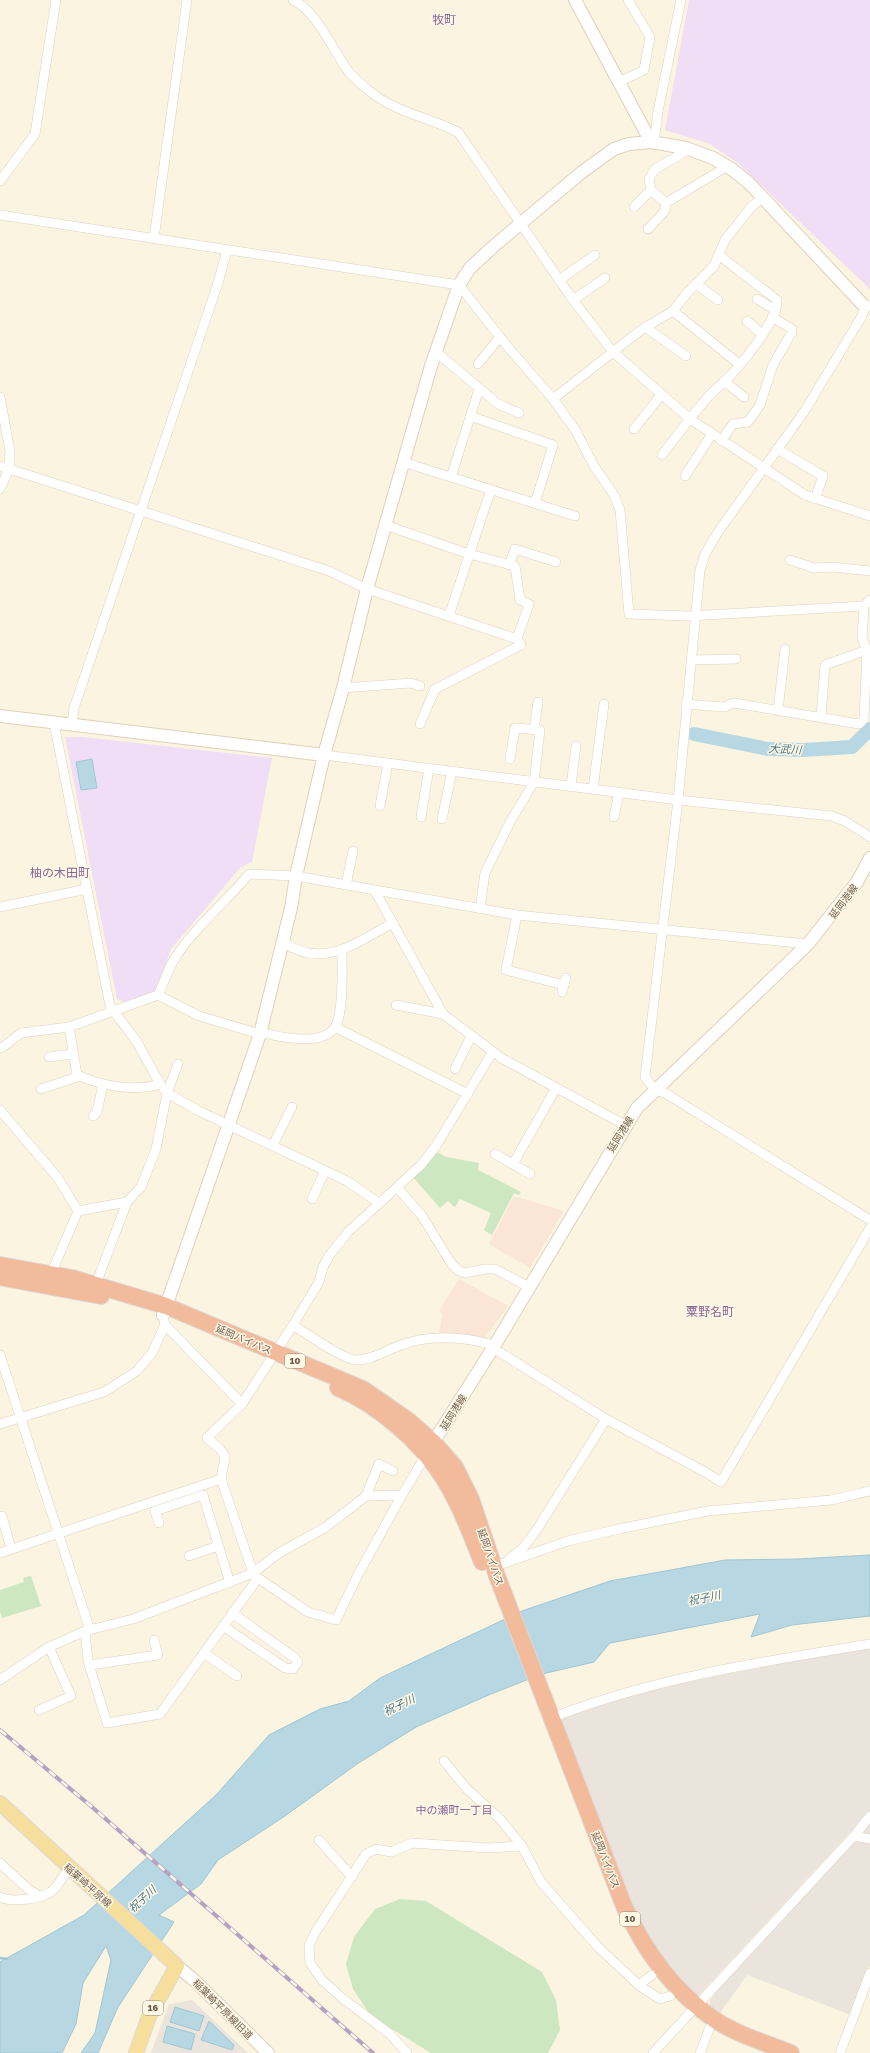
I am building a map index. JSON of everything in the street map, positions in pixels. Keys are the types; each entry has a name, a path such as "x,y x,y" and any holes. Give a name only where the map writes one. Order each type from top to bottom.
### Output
{"highway":[{"name":"延岡バイパス","path":"1,1267 165,1315"},
{"name":"延岡バイパス","path":"1,1267 51,1274 96,1284 165,1315 273,1356 342,1390 370,1406 430,1449 457,1504 494,1571 633,1926 649,1953 673,1985 710,2027 742,2044 764,2053"},
{"name":"延岡バイパス","path":"551,1717 622,1925 638,1955 652,1975 670,1996 693,2009 735,2031 791,2053"}],"main road":[{"name":"稲葉崎平原線","path":"0,1803 66,1866 177,1966"},
{"name":"16","path":"136,2053 150,2014 177,1966"}],"street":[{"path":"0,181 35,134 56,0"},
{"path":"154,238 187,0"},
{"path":"293,0 302,4 311,15 349,72 377,98 408,114 442,124 458,132 520,225 573,300 613,352 661,395 690,419 721,441 805,495 870,516"},
{"path":"577,0 652,142"},
{"path":"619,82 644,70 650,37 628,0"},
{"path":"652,142 681,0"},
{"path":"0,1424 104,1392 138,1371 152,1353 260,1033 283,942 296,876 324,755 343,688 367,589 436,352 459,285 470,268 603,156 629,144 652,142 690,149 728,166 749,183 868,306 804,412 705,554 700,570 678,800 645,1077 655,1090 665,1093 870,1220"},
{"path":"666,203 651,190 649,179 655,169 690,149"},
{"path":"666,203 728,166"},
{"path":"634,206 651,190"},
{"path":"553,399 645,327 673,311 714,266 720,256 725,240 752,206 762,198"},
{"path":"648,229 665,211 666,203"},
{"path":"0,215 459,285 500,337 553,399 576,431 594,466 614,495 620,510 629,614 695,615 867,603 862,638 867,650 864,719 859,724 734,703 724,706 686,704"},
{"path":"72,725 74,708 218,283 227,250"},
{"path":"559,280 595,255"},
{"path":"662,455 690,419 740,364 762,334 774,314 777,300 720,256"},
{"path":"573,300 605,278"},
{"path":"696,284 718,300"},
{"path":"721,441 733,424 748,422 760,405 773,365 792,332 792,329 757,299"},
{"path":"673,311 740,364"},
{"path":"747,321 762,334"},
{"path":"645,327 686,356"},
{"path":"478,364 500,337"},
{"path":"436,352 498,404 519,413"},
{"path":"724,381 744,397"},
{"path":"451,477 479,388"},
{"path":"634,429 661,395"},
{"path":"0,397 8,437 0,489"},
{"path":"470,416 553,445 535,503"},
{"path":"685,476 712,434"},
{"path":"777,449 824,476 814,498"},
{"path":"403,462 575,516"},
{"path":"4,468 141,512 160,516 329,571 367,589 518,639"},
{"path":"449,616 491,489"},
{"path":"385,525 469,554 515,566 520,600 529,604 518,639 521,645 435,689 420,724"},
{"path":"509,565 515,549 556,562"},
{"path":"790,560 814,568 833,567 870,571"},
{"path":"778,710 785,649"},
{"path":"821,717 825,665 867,650"},
{"path":"691,660 736,659"},
{"path":"343,688 411,683 420,686"},
{"path":"534,730 538,702"},
{"path":"593,789 604,704"},
{"path":"0,716 678,800 830,816 845,821 870,837"},
{"path":"54,723 110,1006 137,1042 160,1084 167,1093 199,1111 229,1123 347,1181 379,1203"},
{"path":"480,909 485,873 510,822 534,782 540,730 515,728 510,759"},
{"path":"570,786 576,746"},
{"path":"380,806 388,763"},
{"path":"421,817 429,768"},
{"path":"442,818 452,771"},
{"path":"614,817 619,792"},
{"path":"346,886 353,851"},
{"name":"延岡港線","path":"430,1449 494,1346 637,1108 808,944 857,882 870,858"},
{"path":"158,995 174,959 212,913 229,899 249,874 296,876 516,915 808,944"},
{"path":"0,907 87,889"},
{"path":"375,891 443,1014 492,1052 626,1125"},
{"path":"516,915 506,970 564,985"},
{"path":"283,942 299,951 317,955 333,954 393,923"},
{"path":"0,1048 4,1047 22,1033 69,1027 158,995 199,1016 260,1033 284,1038 308,1038 324,1034 335,1027 343,986 342,950"},
{"path":"396,1004 443,1014"},
{"path":"69,1027 77,1075 103,1084 148,1088 160,1084"},
{"path":"335,1027 468,1094"},
{"path":"455,1069 471,1036"},
{"path":"430,1449 402,1495 359,1573 336,1620 308,1612 255,1576 221,1479 225,1457 220,1449 207,1438 242,1404 294,1326 319,1282 323,1267 329,1256 348,1232 421,1165 436,1146 492,1052"},
{"path":"49,1057 73,1054"},
{"path":"96,1284 127,1202 141,1188 156,1150 167,1093 178,1064"},
{"path":"41,1089 80,1076"},
{"path":"93,1116 97,1112 103,1084"},
{"path":"513,1164 556,1088"},
{"path":"273,1145 292,1107"},
{"path":"0,1110 58,1178 78,1212"},
{"path":"495,1154 530,1174"},
{"path":"312,1199 325,1171"},
{"path":"396,1187 422,1216 451,1263 458,1270 464,1273 486,1269 495,1270 529,1287"},
{"path":"78,1212 127,1202"},
{"path":"51,1274 78,1212"},
{"path":"294,1326 354,1360 370,1357 421,1339 437,1337 480,1341 494,1346 606,1419 721,1482 870,1228"},
{"path":"165,1315 242,1404"},
{"path":"0,1355 58,1534 87,1631 90,1664 108,1723 160,1714 232,1613 255,1576 279,1552 326,1528 366,1496 379,1464 392,1471"},
{"path":"494,1571 523,1548 536,1531 606,1419"},
{"path":"0,1553 221,1479"},
{"path":"494,1571 568,1541 626,1527 708,1511 830,1500 870,1491"},
{"path":"159,1523 155,1511 203,1495 230,1583"},
{"path":"366,1496 402,1495"},
{"path":"2,1516 12,1549"},
{"path":"189,1556 218,1546"},
{"path":"0,1680 49,1647 87,1631 133,1619 230,1583 255,1576"},
{"path":"223,1626 285,1668 293,1669 298,1662 295,1658 232,1613"},
{"path":"90,1664 158,1656 154,1640"},
{"path":"551,1717 610,1697 695,1676 870,1644"},
{"path":"39,1710 70,1696 49,1647"},
{"path":"204,1653 237,1676"},
{"path":"444,1761 467,1789 501,1820 522,1846 541,1882 598,1947 639,1985 660,1999 670,1996"},
{"path":"653,2053 854,1836 870,1816"},
{"path":"854,1836 870,1839"},
{"path":"319,1840 352,1877"},
{"path":"407,2053 390,2034 322,1980 310,1963 309,1945 317,1930 366,1854 376,1849 391,1852 412,1844 488,1848 522,1846"},
{"path":"0,1863 28,1889 41,1897"},
{"path":"0,1897 6,1901 41,1897 53,1890 66,1866"},
{"name":"稲葉崎平原線旧道","path":"177,1966 195,1981 268,2053"},
{"path":"840,2053 870,1973"},
{"path":"639,1985 652,1975"},
{"path":"700,2053 710,2027"}],"shaded area":[{"path":"689,0 870,0 870,289 739,164 710,144 665,130"},
{"path":"65,737 83,737 272,758 252,862 241,867 171,949 156,992 125,1002 117,999"},
{"path":"514,1196 564,1211 530,1268 489,1244"},
{"path":"459,1279 508,1306 484,1339 439,1333 443,1314 439,1311"},
{"path":"870,1646 870,1835 849,1833 699,1995 694,1994 673,1974 641,1926 560,1721 561,1717 607,1701 667,1686"},
{"path":"856,1842 870,1843 870,1965 851,2015 747,1975 720,2013 713,2009 709,2003 719,1986 850,1844"},
{"path":"192,2000 248,2053 151,2053 169,2004"}],"green space":[{"path":"435,1151 446,1157 479,1163 478,1170 521,1192 519,1195 514,1193 492,1235 484,1230 491,1213 460,1199 455,1207 448,1201 440,1208 412,1176"},
{"path":"31,1576 41,1606 2,1618 0,1611 0,1590 24,1582 23,1578"},
{"path":"400,1899 426,1901 542,1972 556,2000 560,2030 548,2053 431,2053 371,2016 353,1989 346,1964 354,1937 375,1909"}],"water":[{"path":"92,759 97,788 81,790 76,762"},
{"name":"祝子川","path":"870,1555 870,1616 792,1625 751,1637 760,1614 610,1643 594,1662 542,1674 491,1694 416,1727 357,1764 285,1816 218,1860 201,1884 159,1915 174,1922 118,2007 98,2053 81,2053 95,2033 111,1960 106,1946 83,1983 76,2024 62,2053 0,2053 0,1962 84,1915 217,1794 269,1735 320,1709 349,1701 380,1678 522,1611 610,1581 725,1560 797,1559"},
{"path":"175,2007 204,2016 199,2031 170,2022"},
{"path":"209,2021 234,2045 232,2050 201,2040"},
{"path":"167,2026 195,2034 191,2050 163,2042"}],"waterway":[{"name":"大武川","path":"694,734 768,749 804,750 852,747 870,729"},
{"path":"0,1958 7,1959"}],"railway":[{"path":"0,1730 92,1807 373,2053"}],"district":[{"name":"牧町","path":"444,20"},
{"name":"柚の木田町","path":"60,873"},
{"name":"粟野名町","path":"710,1312"},
{"name":"中の瀬町一丁目","path":"454,1810"}]}
